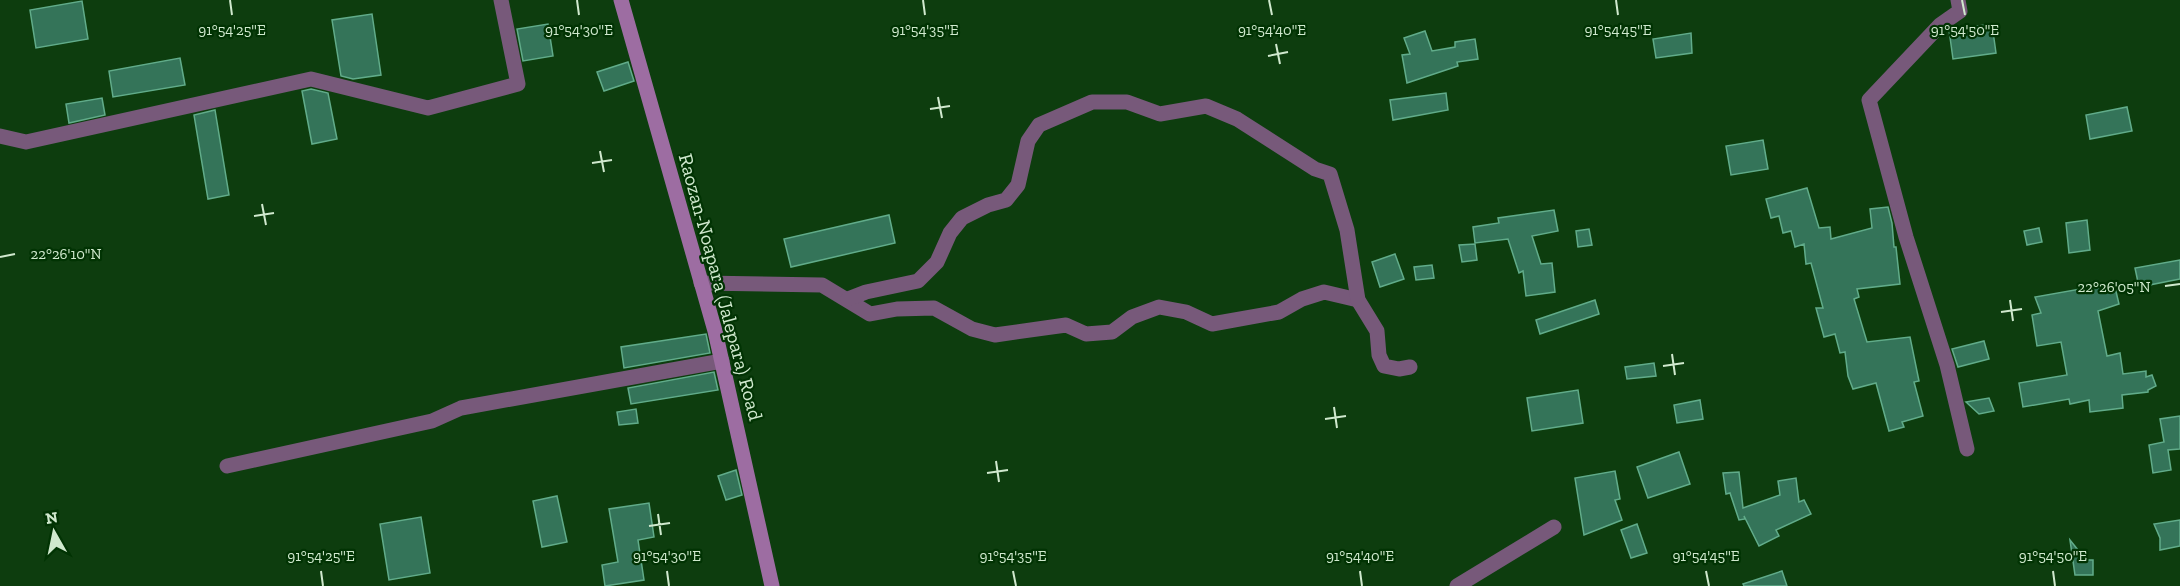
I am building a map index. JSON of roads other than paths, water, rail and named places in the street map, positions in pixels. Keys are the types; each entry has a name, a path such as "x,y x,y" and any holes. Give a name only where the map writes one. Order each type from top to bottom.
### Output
{"main road":[{"name":"Raozan-Noapara (Jalepara) Road","path":"621,0 722,361 772,586"}],"street":[{"path":"0,136 26,142 311,79 428,108 518,84 501,0"},
{"path":"1958,0 1960,11 1940,25 1869,100 1906,237 1947,365 1967,450"},
{"path":"848,299 866,292 918,281 937,262 950,233 963,218 988,205 1006,200 1018,185 1028,141 1039,125 1092,102 1127,102 1160,114 1206,105 1237,119 1315,169 1330,174 1347,230 1358,300 1377,331 1379,355 1384,366 1399,369 1410,367"},
{"path":"701,283 822,285 870,314 897,309 934,309 972,329 995,335 1066,325 1086,334 1112,332 1132,317 1160,308 1186,312 1212,324 1279,312 1302,299 1324,292 1358,300"},
{"path":"227,466 432,421 461,408 722,361"},
{"path":"1457,586 1554,527"}]}
